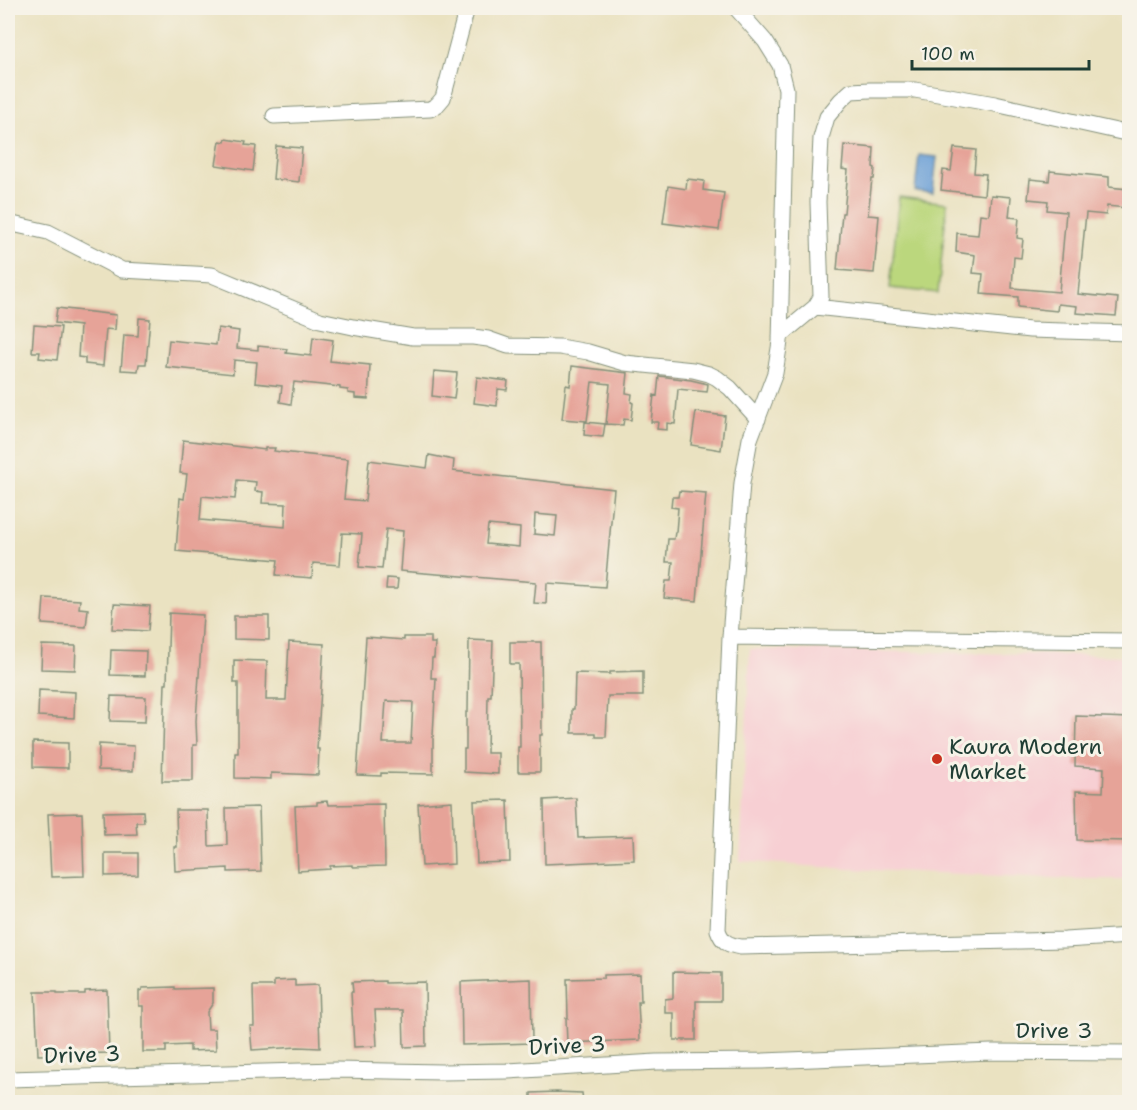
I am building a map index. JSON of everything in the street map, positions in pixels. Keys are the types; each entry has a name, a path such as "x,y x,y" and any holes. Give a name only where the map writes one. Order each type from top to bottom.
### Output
{"street":[{"path":"274,116 430,109 443,98 467,8"},
{"path":"736,8 750,23 780,65 786,89 780,336 775,373 750,439 742,483 730,638 718,930 724,941 741,947 1065,940 1130,936"},
{"path":"780,336 815,307 821,297 818,202 821,138 827,117 851,91 915,90 1130,134"},
{"path":"8,223 48,232 122,270 212,275 320,320 413,337 473,337 508,346 560,347 588,352 625,363 693,370 709,374 730,388 758,419"},
{"path":"815,307 1030,330 1130,333"},
{"path":"730,638 1130,641"},
{"name":"Drive 3","path":"8,1079 336,1070 508,1071 656,1062 794,1060 980,1053 1130,1053"}],"shaded area":[{"name":"Kaura Modern Market","path":"750,649 1129,656 1129,879 1077,879 848,869 740,861"}],"green space":[{"path":"899,197 947,203 938,293 890,288"}],"water":[{"path":"919,155 937,157 933,193 915,191"}],"building":[{"path":"226,139 256,146 253,171 216,165 220,141 225,142"},
{"path":"844,145 874,148 873,167 875,168 868,215 879,216 874,273 837,270 848,170 842,169"},
{"path":"276,146 302,148 299,182 273,179"},
{"path":"954,148 976,150 974,173 986,174 984,195 941,190 943,170 951,171"},
{"path":"1050,171 1109,177 1109,187 1128,189 1126,208 1107,206 1106,215 1086,213 1078,294 1118,298 1116,316 1076,313 1077,306 1058,304 1057,311 1018,307 1018,297 981,294 983,274 973,273 975,255 956,252 957,233 978,235 980,214 989,215 991,195 1011,197 1009,217 1019,218 1017,238 1023,239 1021,258 1014,257 1012,288 1059,292 1066,212 1047,210 1048,201 1028,199 1030,179 1049,181"},
{"path":"687,179 704,181 703,190 724,193 719,230 663,223 668,186 686,189"},
{"path":"57,308 116,315 115,330 106,329 103,366 85,364 85,358 78,357 80,326 55,323"},
{"path":"139,318 150,319 146,364 139,364 138,371 121,370 124,335 138,336"},
{"path":"34,325 61,327 57,360 39,358 40,352 32,352"},
{"path":"218,328 239,331 237,348 258,350 258,346 287,349 286,353 311,356 313,337 333,340 330,361 370,365 368,399 355,398 355,394 348,393 348,390 340,389 340,387 294,382 291,404 280,402 282,386 255,383 257,362 234,360 233,374 166,367 169,340 216,345"},
{"path":"572,366 628,373 626,393 632,394 631,420 624,419 623,425 606,424 610,384 592,382 587,421 562,419 566,385 570,386"},
{"path":"434,371 457,373 454,399 432,396"},
{"path":"659,376 708,384 707,392 678,389 675,424 667,423 667,430 657,429 658,422 651,422"},
{"path":"477,377 508,381 507,390 498,389 497,406 474,403"},
{"path":"696,412 725,416 721,450 691,445"},
{"path":"585,422 605,424 603,437 584,435"},
{"path":"183,440 265,450 265,448 275,448 274,451 348,459 344,499 365,501 369,460 427,468 429,455 454,460 453,471 614,489 605,587 547,583 546,604 534,603 536,582 400,571 403,531 386,529 382,569 359,567 362,534 342,533 340,565 313,563 312,578 276,575 278,560 176,551 180,498 184,499 187,474 180,473","holes":["237,480 256,482 255,491 263,492 262,503 286,504 285,527 200,520 202,496 235,499","535,514 557,516 555,536 534,534","488,525 520,528 519,547 486,544"]},
{"path":"679,491 706,493 697,601 664,598 666,581 671,581 673,562 666,562 668,539 674,539 678,508 671,507 672,497 678,497"},
{"path":"387,578 398,579 397,589 386,589"},
{"path":"44,598 80,600 79,608 88,609 86,627 42,624"},
{"path":"114,604 150,606 148,631 112,629"},
{"path":"169,613 203,615 196,721 197,745 193,745 193,781 162,781"},
{"path":"234,616 269,616 269,640 234,639"},
{"path":"366,637 404,640 404,637 431,637 431,643 435,643 431,678 436,678 433,774 357,775","holes":["386,701 413,702 411,743 383,743"]},
{"path":"469,640 493,641 491,696 488,696 487,753 498,753 498,774 464,772"},
{"path":"289,642 324,644 317,749 319,749 318,775 271,773 271,779 235,778 235,753 238,753 238,683 234,683 234,660 267,661 266,700 286,700"},
{"path":"510,642 541,642 540,772 518,772 519,664 510,664"},
{"path":"42,645 76,646 75,670 41,669"},
{"path":"111,650 146,651 145,676 110,675"},
{"path":"643,671 643,696 608,696 606,737 596,737 596,733 572,733 575,673 610,674 610,672"},
{"path":"39,690 75,692 74,718 38,716"},
{"path":"111,696 146,697 145,722 110,721"},
{"path":"1076,716 1130,718 1130,841 1077,840 1076,791 1103,792 1104,768 1075,766"},
{"path":"33,742 68,743 68,768 33,767"},
{"path":"99,744 134,746 133,771 98,770"},
{"path":"576,798 578,838 633,836 634,860 545,864 544,800"},
{"path":"508,800 510,862 477,863 474,801"},
{"path":"327,801 328,805 384,804 385,866 330,866 330,869 298,871 295,806 317,805 317,802"},
{"path":"452,801 454,864 422,866 418,804"},
{"path":"259,807 261,871 228,872 228,868 175,871 176,810 208,810 209,846 227,845 226,808"},
{"path":"143,811 144,822 136,822 137,834 104,835 103,812"},
{"path":"82,813 84,876 51,877 48,814"},
{"path":"105,853 138,853 138,875 105,876"},
{"path":"673,972 721,973 721,1001 696,1001 696,1040 674,1040 674,1013 665,1013 665,999 673,998"},
{"path":"640,974 641,1002 638,1002 640,1040 567,1043 567,979"},
{"path":"531,979 532,1043 462,1045 461,982"},
{"path":"295,980 295,986 318,985 320,1048 252,1050 250,1026 254,1026 253,986 274,986 274,981"},
{"path":"385,981 385,983 425,982 426,1046 404,1047 403,1010 375,1010 377,1046 354,1047 352,982"},
{"path":"175,987 175,989 213,988 213,1003 207,1012 208,1029 215,1029 216,1050 190,1051 190,1045 166,1046 166,1052 143,1052 143,1006 139,1006 139,991 142,988"},
{"path":"107,990 109,1053 38,1055 35,992 85,994 85,991"},
{"path":"531,1093 582,1093 583,1102 531,1102"}],"place":[{"name":"Kaura Modern Market","path":"937,759"}]}
